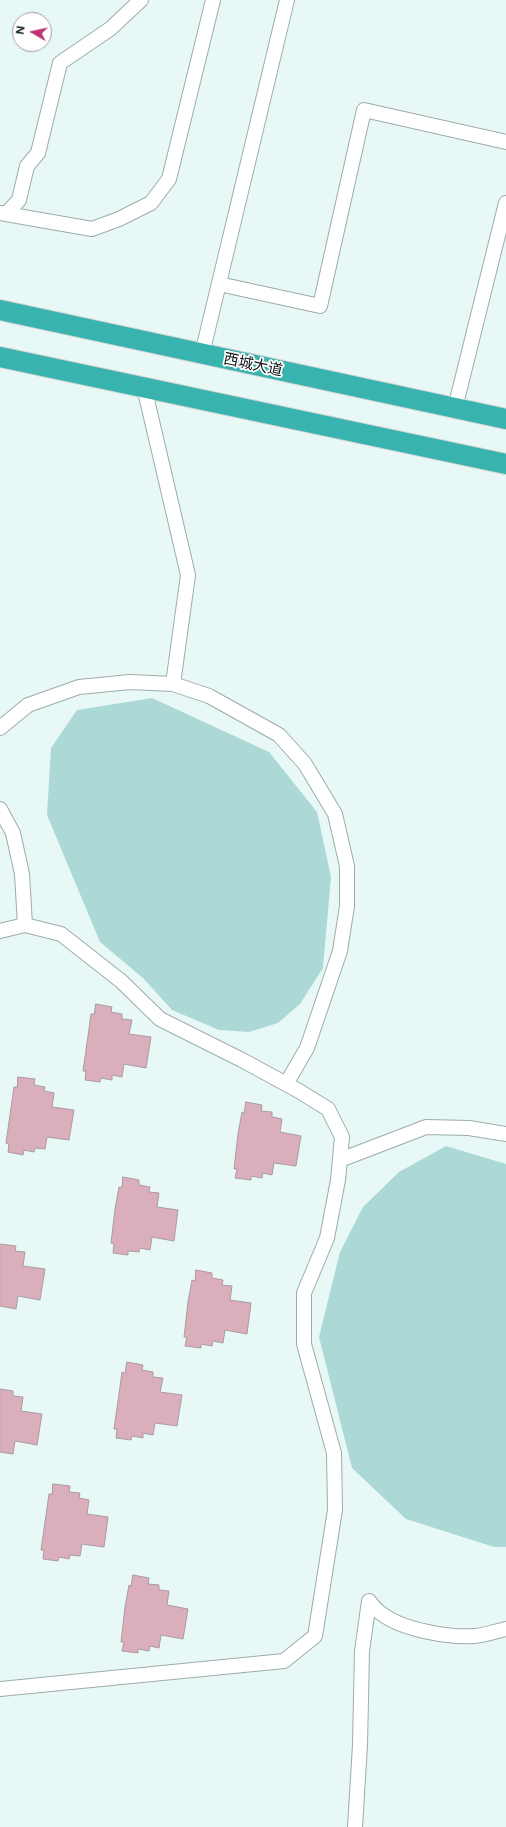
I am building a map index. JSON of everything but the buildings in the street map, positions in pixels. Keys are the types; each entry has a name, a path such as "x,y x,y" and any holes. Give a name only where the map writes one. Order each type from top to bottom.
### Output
{"highway":[{"name":"西城大道","path":"0,310 506,419"},
{"path":"0,357 506,464"}],"street":[{"path":"3,213 19,200 27,166 38,153 60,63 110,29 141,0"},
{"path":"3,213 92,229 119,219 151,203 169,179 213,0"},
{"path":"202,354 287,0"},
{"path":"219,284 320,306 364,110 506,142"},
{"path":"456,408 506,203"},
{"path":"144,387 188,575 173,684"},
{"path":"0,728 28,705 79,687 130,682 173,684 209,696 279,735 305,764 335,814 348,866 347,906 340,951 307,1048 286,1084"},
{"path":"0,809 13,833 22,874 25,924"},
{"path":"0,931 25,924 61,934 121,980 160,1019 286,1084 328,1109 342,1137 340,1160 327,1238 304,1294 304,1344 334,1453 335,1510 315,1636 284,1660 0,1689"},
{"path":"340,1160 426,1127 469,1128 506,1134"},
{"path":"354,1827 362,1691 362,1651 369,1602 391,1620 430,1632 455,1636 476,1636 506,1629"}],"shaded area":[{"path":"152,698 269,752 317,812 331,877 323,968 300,1004 278,1023 249,1032 219,1030 172,1010 143,978 100,942 47,815 51,748 77,710"},
{"path":"446,1146 506,1164 506,1547 494,1547 406,1519 352,1468 319,1337 340,1252 363,1207 399,1172"}]}
